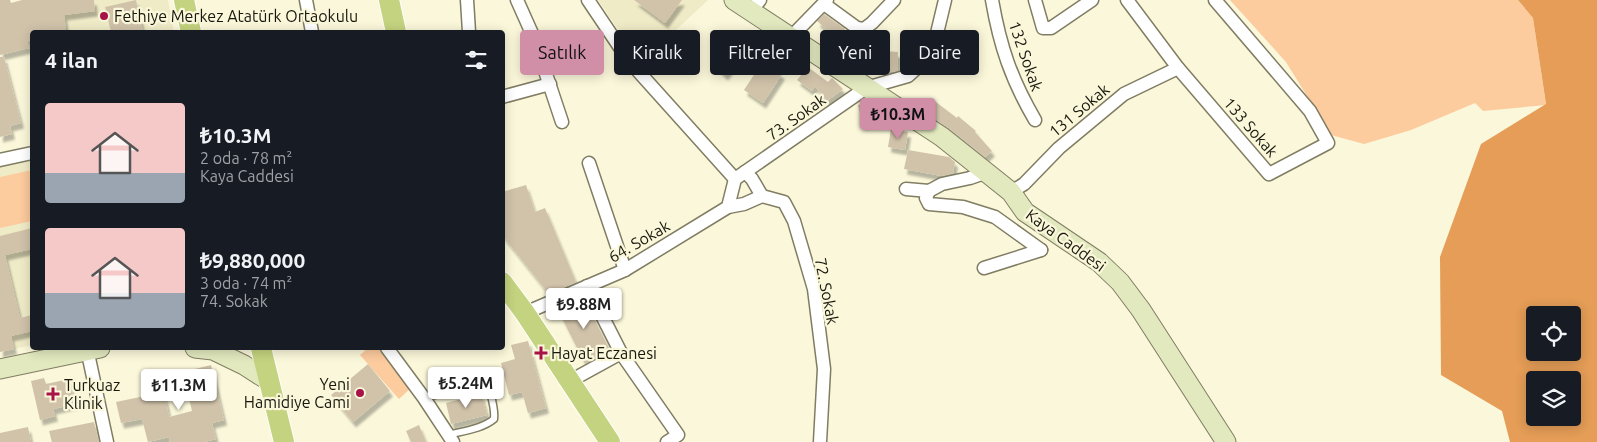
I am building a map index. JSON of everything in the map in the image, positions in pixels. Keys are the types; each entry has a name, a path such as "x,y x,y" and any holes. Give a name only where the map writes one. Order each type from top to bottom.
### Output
{"main road":[{"path":"184,0 191,30"},
{"path":"389,0 396,30"},
{"path":"505,286 525,313 610,442"},
{"path":"261,350 284,442"}],"street":[{"path":"306,0 312,30"},
{"path":"467,0 469,30"},
{"path":"517,0 534,38 562,122"},
{"path":"588,0 628,61 740,175 752,179 762,196"},
{"name":"Kaya Caddesi","path":"734,0 756,5 782,30"},
{"path":"798,30 825,2 857,28 864,29 894,0"},
{"name":"73. Sokak","path":"740,175 866,88 908,76 932,54 944,0"},
{"name":"132 Sokak","path":"992,0 998,35 1013,78 1035,120"},
{"path":"1035,0 1043,28 1051,28 1092,0"},
{"name":"133 Sokak","path":"1127,0 1178,68 1270,174 1328,143 1310,111 1215,0"},
{"name":"Kaya Caddesi","path":"810,51 942,137 1011,192 1025,212 1099,262 1120,282 1141,310 1226,442"},
{"name":"131 Sokak","path":"1011,192 1024,184 1059,148 1124,94 1178,68"},
{"path":"505,96 550,84"},
{"path":"0,160 30,153"},
{"path":"589,162 625,270"},
{"path":"906,189 929,191 942,184 987,172"},
{"path":"728,207 740,175"},
{"path":"929,191 926,198 929,204 963,207 995,217 1040,250 984,268"},
{"name":"64. Sokak","path":"525,313 625,270 728,207 744,204 762,196"},
{"name":"72. Sokak","path":"762,196 784,202 794,221 814,289 824,369 820,442"},
{"path":"587,286 621,353 678,434 667,442"},
{"path":"0,369 85,350"},
{"path":"94,350 107,442"},
{"path":"213,350 244,364 269,381"},
{"path":"388,350 424,398 450,439"},
{"path":"570,381 621,353"}],"lane":[{"path":"424,398 477,384 483,383 487,386 495,412 494,420 489,424 450,439"}],"shaded area":[{"name":"Fethiye Merkez Atatürk Ortaokulu","path":"34,0 168,0 174,30 38,30"},
{"path":"598,0 708,0 675,30 618,30"},
{"path":"1230,0 1518,0 1533,18 1546,105 1483,111 1475,103 1411,130 1364,144 1331,135 1286,62"},
{"path":"1518,0 1597,0 1597,442 1510,442 1502,411 1441,375 1440,257 1481,144 1546,104 1533,18"},
{"path":"30,161 30,345 0,352 0,167"},
{"path":"30,170 30,221 0,228 0,177"},
{"path":"366,350 384,350 413,386 399,399 360,355"}],"building":[{"path":"0,0 10,0 11,3 22,0 94,0 95,11 64,15 66,29 30,30 30,40 27,41 29,48 0,55"},
{"path":"136,0 143,30 111,30 105,7"},
{"path":"634,0 682,0 665,23"},
{"path":"824,14 845,29 827,30 817,21"},
{"path":"890,51 898,52 897,71 890,72"},
{"path":"0,57 4,57 21,123 10,126 12,134 0,137"},
{"path":"810,68 828,82 832,78 843,89 827,101 815,86 812,91 797,80 801,75 810,75"},
{"path":"754,75 781,75 763,103 744,90"},
{"path":"932,99 957,118 958,116 976,131 992,151 985,157 949,128 923,111"},
{"path":"869,102 875,121 863,124 858,105"},
{"path":"891,129 908,132 905,150 888,147"},
{"path":"908,150 949,157 955,162 953,173 942,176 904,169"},
{"path":"526,185 535,212 545,208 576,282 549,294 505,239 505,191"},
{"path":"30,228 30,249 5,255 20,318 30,316 30,331 11,336 14,349 0,352 0,236"},
{"path":"583,297 610,350 585,364 557,308"},
{"path":"528,341 546,408 528,413 522,392 509,395 501,363 515,359 511,345"},
{"name":"Yeni Hamidiye Cami","path":"368,364 390,391 353,422 331,395"},
{"path":"211,365 224,420 212,423 216,439 204,442 170,442 169,437 148,442 142,419 121,423 116,402 164,392 169,417 192,411 183,372"},
{"name":"Turkuaz Klinik","path":"44,378 46,384 69,379 75,404 53,409 55,416 40,420 31,381"},
{"path":"481,394 487,415 451,424 446,403"},
{"path":"94,422 99,442 52,442 49,431"},
{"path":"419,425 426,442 411,442 406,431"},
{"path":"28,427 31,442 0,442 0,433"}],"place":[{"name":"Fethiye Merkez Atatürk Ortaokulu","path":"104,16"},
{"name":"Hayat Eczanesi","path":"541,353"},
{"name":"Yeni Hamidiye Cami","path":"360,393"},
{"name":"Turkuaz Klinik","path":"53,394"}]}
